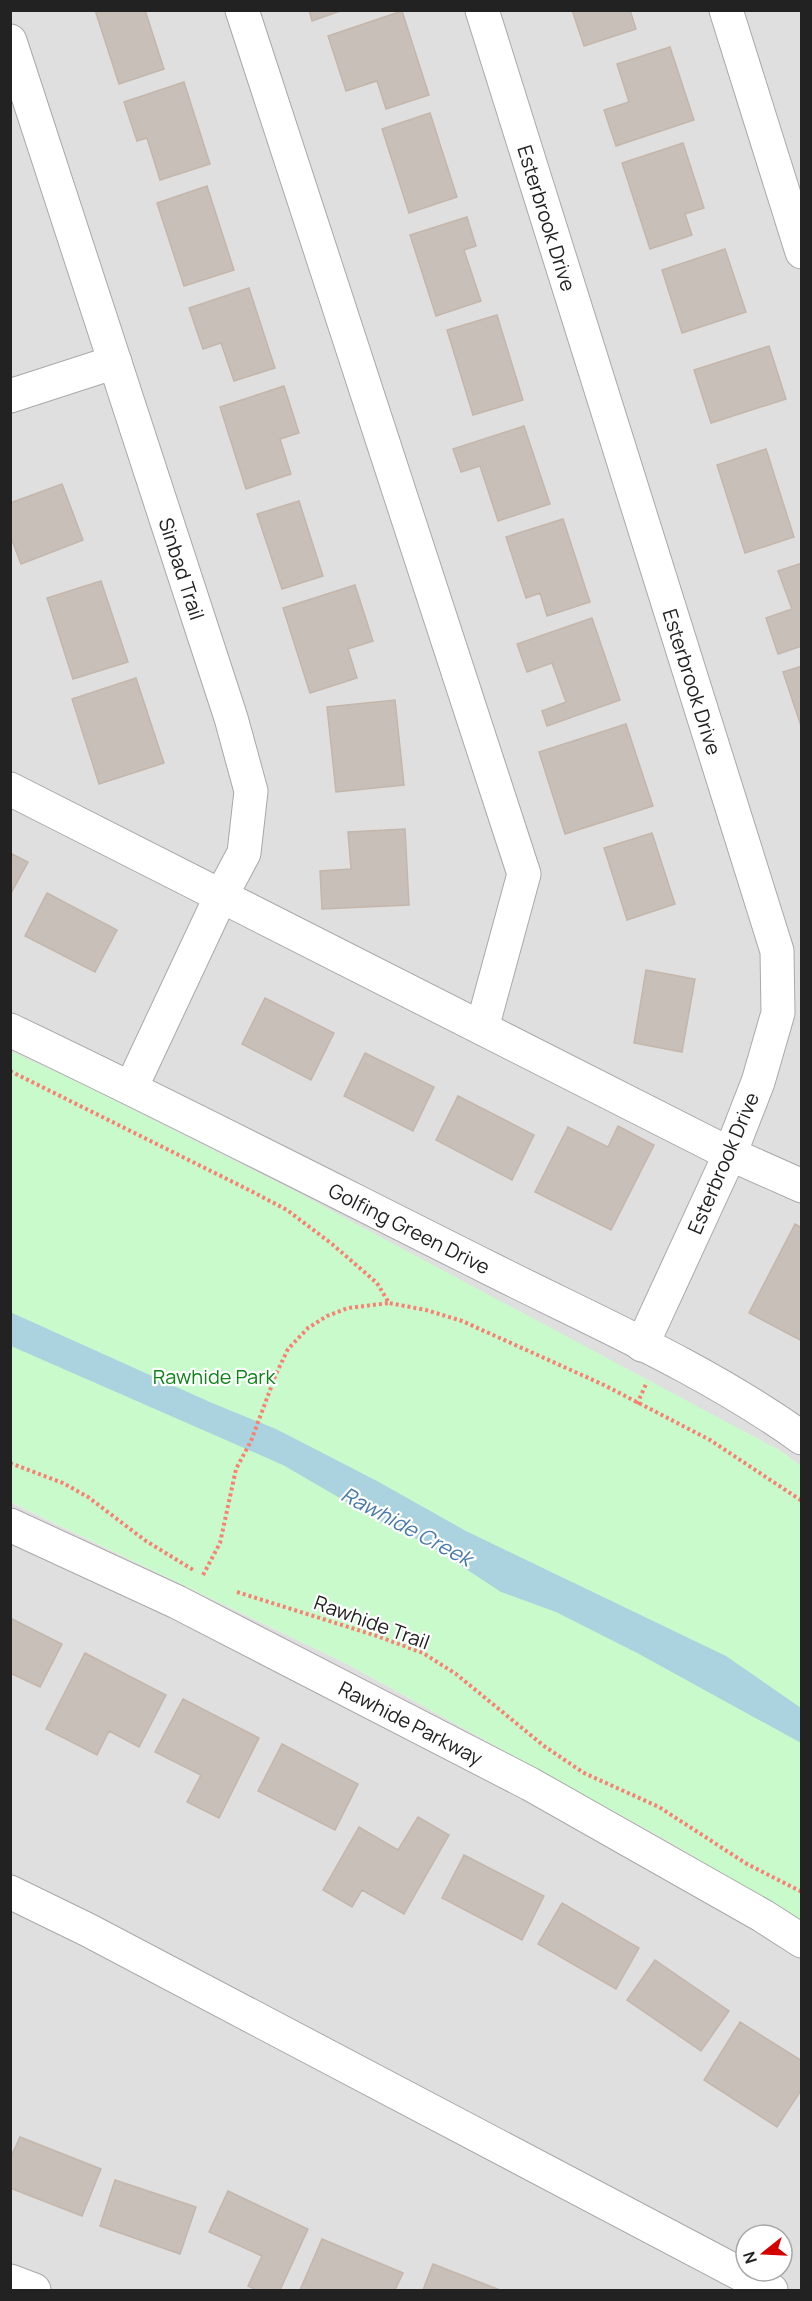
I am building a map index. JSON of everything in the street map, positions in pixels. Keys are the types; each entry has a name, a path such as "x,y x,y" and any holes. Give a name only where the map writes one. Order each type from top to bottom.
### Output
{"street":[{"path":"243,10 524,874 482,1029"},
{"name":"Esterbrook Drive","path":"482,10 777,951 778,1013 758,1082 730,1154 642,1345"},
{"path":"726,10 801,252"},
{"name":"Sinbad Trail","path":"10,41 16,75 115,362 231,718 251,791 244,853 221,896 131,1088"},
{"path":"10,396 115,362"},
{"path":"10,789 730,1154 801,1186"},
{"name":"Golfing Green Drive","path":"10,1030 131,1088 661,1353 771,1416 801,1438"},
{"name":"Rawhide Parkway","path":"10,1525 177,1602 530,1784 763,1916 801,1941"},
{"path":"10,1892 88,1930 771,2290"},
{"path":"10,2281 34,2290"}],"path":[{"path":"10,1071 287,1210 332,1244 377,1283 389,1303"},
{"path":"203,1575 220,1543 236,1469 251,1441 276,1374 288,1349 308,1329 327,1316 348,1308 389,1303 426,1310 462,1321 604,1385 710,1440 801,1501"},
{"path":"10,1463 63,1483 88,1497 120,1519 146,1541 211,1580"},
{"name":"Rawhide Trail","path":"228,1588 260,1601 327,1620 423,1653 456,1674 544,1746 584,1773 659,1807 747,1864 801,1892"}],"shaded area":[{"path":"10,11 801,11 801,1466 779,1450 11,1056"},
{"path":"10,1502 347,1664 668,1841 801,1921 801,2290 11,2290"}],"green space":[{"name":"Rawhide Park","path":"10,1051 80,1083 289,1188 779,1450 801,1466 801,1921 668,1841 347,1664 11,1502"}],"water":[{"name":"Rawhide Creek","path":"10,1312 212,1403 276,1429 377,1481 466,1531 726,1656 801,1708 801,1743 639,1654 556,1612 501,1592 431,1546 381,1522 283,1465 11,1346"}],"building":[{"path":"95,10 145,10 164,69 119,84"},
{"path":"309,10 343,10 312,21"},
{"path":"572,10 630,10 636,29 584,46"},
{"path":"402,11 429,95 386,109 377,81 346,91 328,36"},
{"path":"670,47 694,120 616,146 604,110 629,102 617,64"},
{"path":"184,82 210,164 160,180 147,138 137,141 124,102"},
{"path":"430,113 457,197 409,213 382,129"},
{"path":"683,143 704,208 685,214 692,235 650,249 622,163"},
{"path":"207,186 234,270 184,286 157,203"},
{"path":"467,217 476,246 464,250 481,301 436,316 410,235"},
{"path":"725,249 746,312 682,333 662,270"},
{"path":"249,288 275,368 234,381 221,343 203,349 189,308"},
{"path":"497,315 523,400 473,415 447,330"},
{"path":"769,346 786,399 711,423 694,370"},
{"path":"284,386 299,433 280,439 291,474 246,489 220,407"},
{"path":"524,426 550,504 498,521 480,466 461,472 453,449"},
{"path":"766,449 794,537 745,553 717,465"},
{"path":"62,484 83,540 21,564 10,535 10,503"},
{"path":"299,501 323,576 282,589 257,514"},
{"path":"563,519 590,602 547,616 540,593 526,598 506,537"},
{"path":"802,563 802,646 778,654 766,618 792,609 778,571"},
{"path":"101,581 128,662 73,679 47,598"},
{"path":"355,585 373,641 348,649 357,678 310,693 283,608"},
{"path":"592,618 620,700 547,726 542,711 566,702 552,663 527,672 517,644"},
{"path":"802,666 802,729 783,672"},
{"path":"136,678 164,763 99,784 72,699"},
{"path":"395,700 404,785 336,792 327,707"},
{"path":"626,724 653,806 565,834 539,752"},
{"path":"405,829 409,905 322,909 320,871 351,869 348,832"},
{"path":"652,833 675,904 627,920 604,848"},
{"path":"10,853 28,862 10,895"},
{"path":"47,893 117,930 95,972 25,936"},
{"path":"646,970 695,979 682,1052 634,1043"},
{"path":"265,998 334,1033 311,1080 242,1044"},
{"path":"365,1053 434,1087 413,1131 344,1096"},
{"path":"458,1096 534,1135 512,1180 436,1140"},
{"path":"618,1126 654,1145 611,1230 535,1192 568,1127 608,1147"},
{"path":"795,1224 802,1228 802,1341 749,1313"},
{"path":"10,1618 62,1644 40,1687 10,1673"},
{"path":"85,1653 166,1695 139,1747 109,1731 97,1755 46,1729"},
{"path":"183,1699 259,1738 219,1818 187,1802 201,1775 155,1752"},
{"path":"282,1744 358,1784 335,1830 258,1791"},
{"path":"418,1817 449,1835 404,1914 362,1890 352,1907 323,1890 359,1827 398,1850"},
{"path":"464,1855 544,1896 522,1940 442,1898"},
{"path":"562,1903 639,1948 616,1989 538,1944"},
{"path":"655,1960 729,2011 701,2051 627,2000"},
{"path":"740,2022 802,2061 802,2089 777,2127 704,2080"},
{"path":"20,2137 101,2169 82,2216 10,2188 10,2159"},
{"path":"115,2180 196,2207 180,2254 100,2226"},
{"path":"228,2191 308,2229 280,2290 257,2290 248,2286 262,2256 209,2232"},
{"path":"322,2239 403,2273 395,2290 300,2290"},
{"path":"433,2264 500,2290 423,2290"}]}
